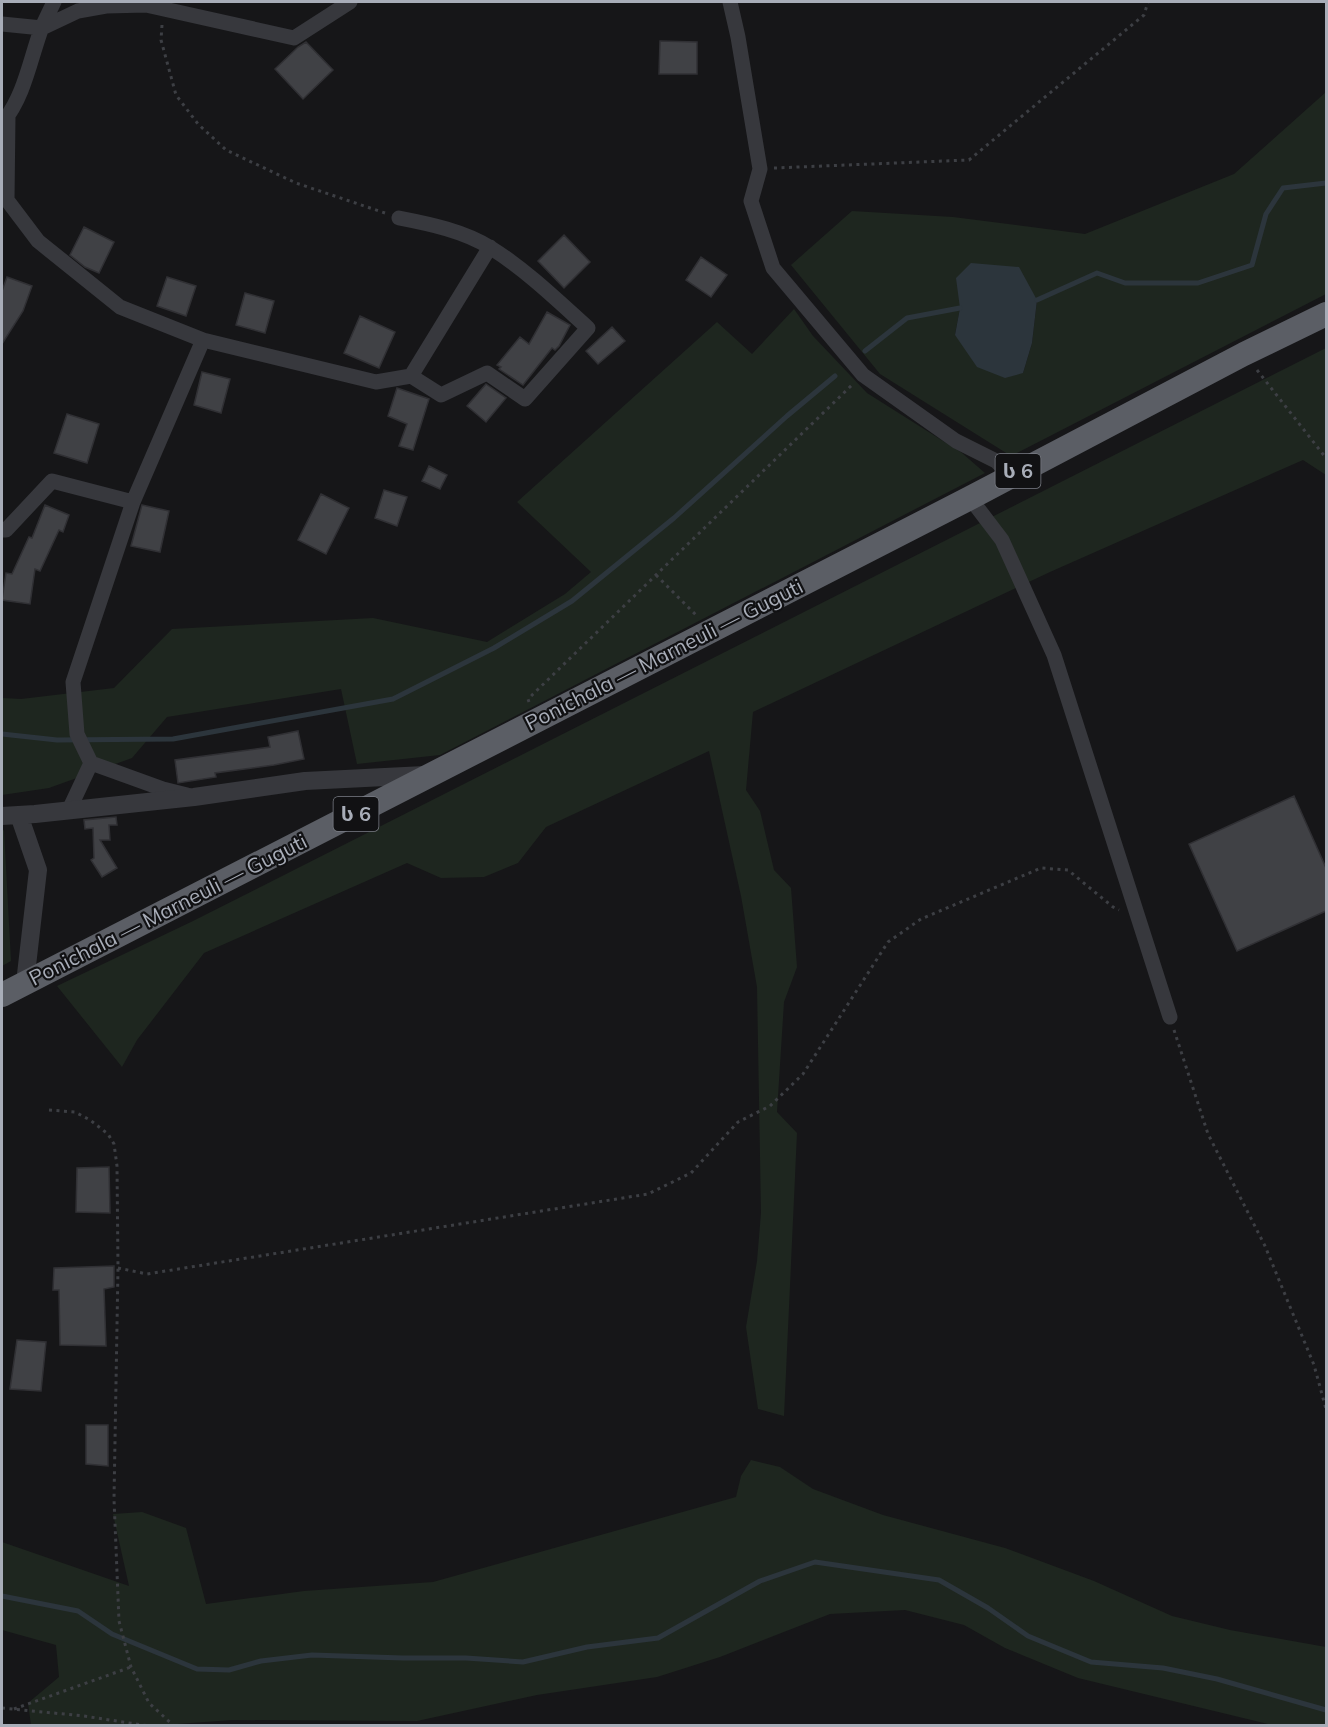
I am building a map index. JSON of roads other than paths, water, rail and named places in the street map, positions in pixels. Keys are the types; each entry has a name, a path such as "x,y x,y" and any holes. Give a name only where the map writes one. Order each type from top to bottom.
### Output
{"highway":[{"name":"Ponichala — Marneuli — Guguti","path":"2,995 970,498 1244,354 1326,314"}],"street":[{"path":"54,2 42,28 29,73 5,120 4,201 38,241 120,307 203,340 376,382 411,376 441,394 487,373 525,399 588,328 537,283 490,247 437,225 399,218"},
{"path":"2,24 42,28 78,11 106,6 146,5 294,38 350,2"},
{"path":"730,2 760,169 751,201 773,268 863,375 956,441 996,461 1010,475"},
{"path":"411,376 490,247"},
{"path":"194,797 163,789 91,763 77,734 73,682 133,502 203,340"},
{"path":"2,530 6,530 52,481 133,502"},
{"path":"970,498 1002,540 1054,655 1170,1017"},
{"path":"69,810 91,763"},
{"path":"25,983 39,870 10,815 194,797 305,781 433,775"}],"waterway":[{"path":"1037,300 1097,273 1125,283 1198,283 1252,265 1266,214 1283,188 1326,183"},
{"path":"865,351 907,318 960,308"},
{"path":"2,734 57,740 173,739 393,699 494,648 572,601 674,518 835,376"},
{"path":"2,1596 78,1611 112,1634 197,1669 229,1670 261,1661 312,1655 466,1658 523,1662 587,1647 658,1638 760,1581 815,1562 939,1580 988,1608 1028,1636 1091,1662 1163,1668 1217,1679 1326,1710"}]}
